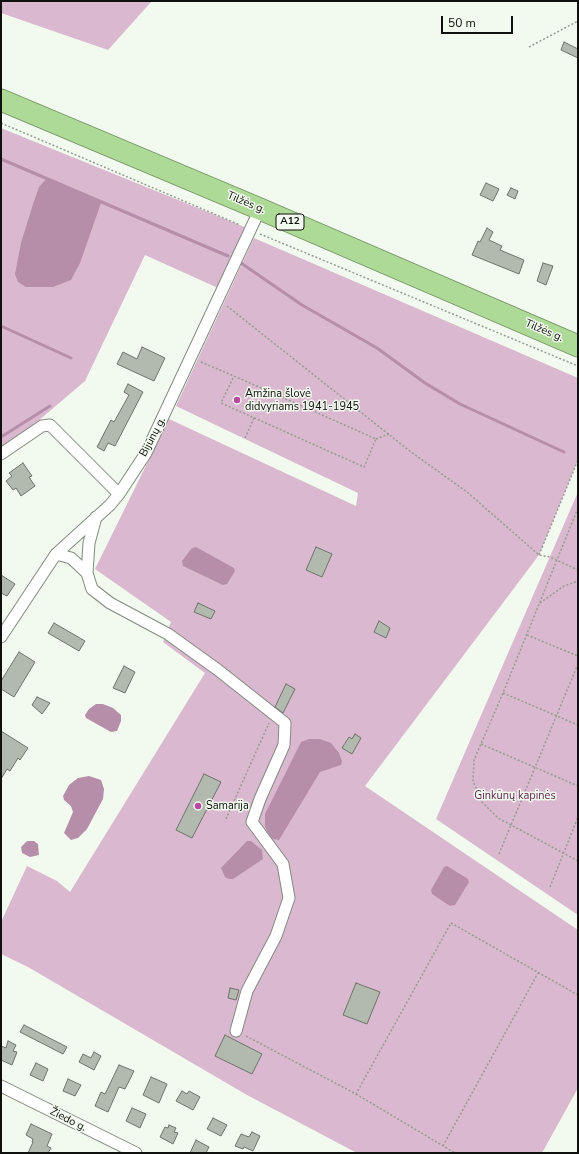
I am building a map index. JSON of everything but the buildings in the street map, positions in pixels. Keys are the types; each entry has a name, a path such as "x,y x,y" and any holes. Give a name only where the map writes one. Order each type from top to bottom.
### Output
{"highway":[{"name":"Tilžės g.","path":"1,100 260,208 578,346"}],"street":[{"name":"Bijūnų g.","path":"1,637 56,554 119,494 146,453 219,300 260,208"},
{"path":"1,454 42,426 50,425 119,494"},
{"path":"96,516 89,543 87,573 92,589 110,603 168,634 218,670 286,723 284,745 260,799 252,822 283,864 289,898 276,936 247,991 236,1031"},
{"path":"56,554 71,558 87,573"},
{"name":"Žiedo g.","path":"1,1086 114,1149 136,1153"}],"path":[{"path":"529,47 578,21"},
{"path":"1,123 251,230 578,366"},
{"path":"219,300 411,452 468,492 540,555 578,570"},
{"path":"192,358 376,439 389,434"},
{"path":"234,376 222,403 364,467 376,439"},
{"path":"245,438 254,418"},
{"path":"540,555 578,460"},
{"path":"578,508 527,635 474,760 473,781 476,792 482,802 498,818 578,861"},
{"path":"540,603 564,586 578,581"},
{"path":"527,635 578,656"},
{"path":"500,854 534,768 578,664"},
{"path":"503,693 578,725"},
{"path":"226,819 274,714"},
{"path":"481,744 578,786"},
{"path":"550,887 578,817"},
{"path":"356,1094 451,923 578,995"},
{"path":"443,1146 538,973"},
{"path":"236,1031 356,1094 455,1153"}],"green space":[{"path":"1,1 152,1 108,50 1,13"},
{"path":"1,128 247,228 218,288 145,255 85,381 24,433 1,447"},
{"path":"254,238 578,378 578,460 539,555 365,786 578,930 578,1088 542,1153 357,1153 247,1095 28,967 1,954 1,922 27,866 57,881 70,892 205,673 163,642 171,622 95,569 169,419 356,506 358,493 176,406"},
{"name":"Ginkūnų kapinės","path":"578,492 578,915 436,819"}],"shaded area":[{"path":"47,178 101,203 80,263 71,280 53,287 26,287 18,282 15,274 21,243 34,201 39,187"},
{"path":"196,547 234,568 235,571 227,584 223,585 183,566 182,561 192,548"},
{"path":"96,704 103,704 113,708 121,715 121,721 117,731 111,732 86,718 85,715 89,709"},
{"path":"309,739 320,739 331,743 339,753 342,761 341,765 320,772 279,840 273,839 268,834 265,826 265,814 301,742"},
{"path":"89,776 101,780 104,789 103,799 87,829 78,838 71,840 64,833 73,812 71,806 64,800 63,796 69,785 78,778"},
{"path":"27,841 34,841 38,844 39,855 30,857 22,853 21,847"},
{"path":"247,841 251,841 262,850 263,859 233,879 225,877 221,868"},
{"path":"447,866 468,879 469,882 455,905 450,906 432,894 431,890 444,867"}],"waterway":[{"path":"1,159 228,256"},
{"path":"241,263 302,305 377,348 425,383 460,404 564,452"},
{"path":"1,326 71,358"},
{"path":"1,437 50,406"}],"place":[{"name":"Amžina šlovė didvyriams 1941-1945","path":"237,400"},
{"name":"Samarija","path":"198,806"}]}
